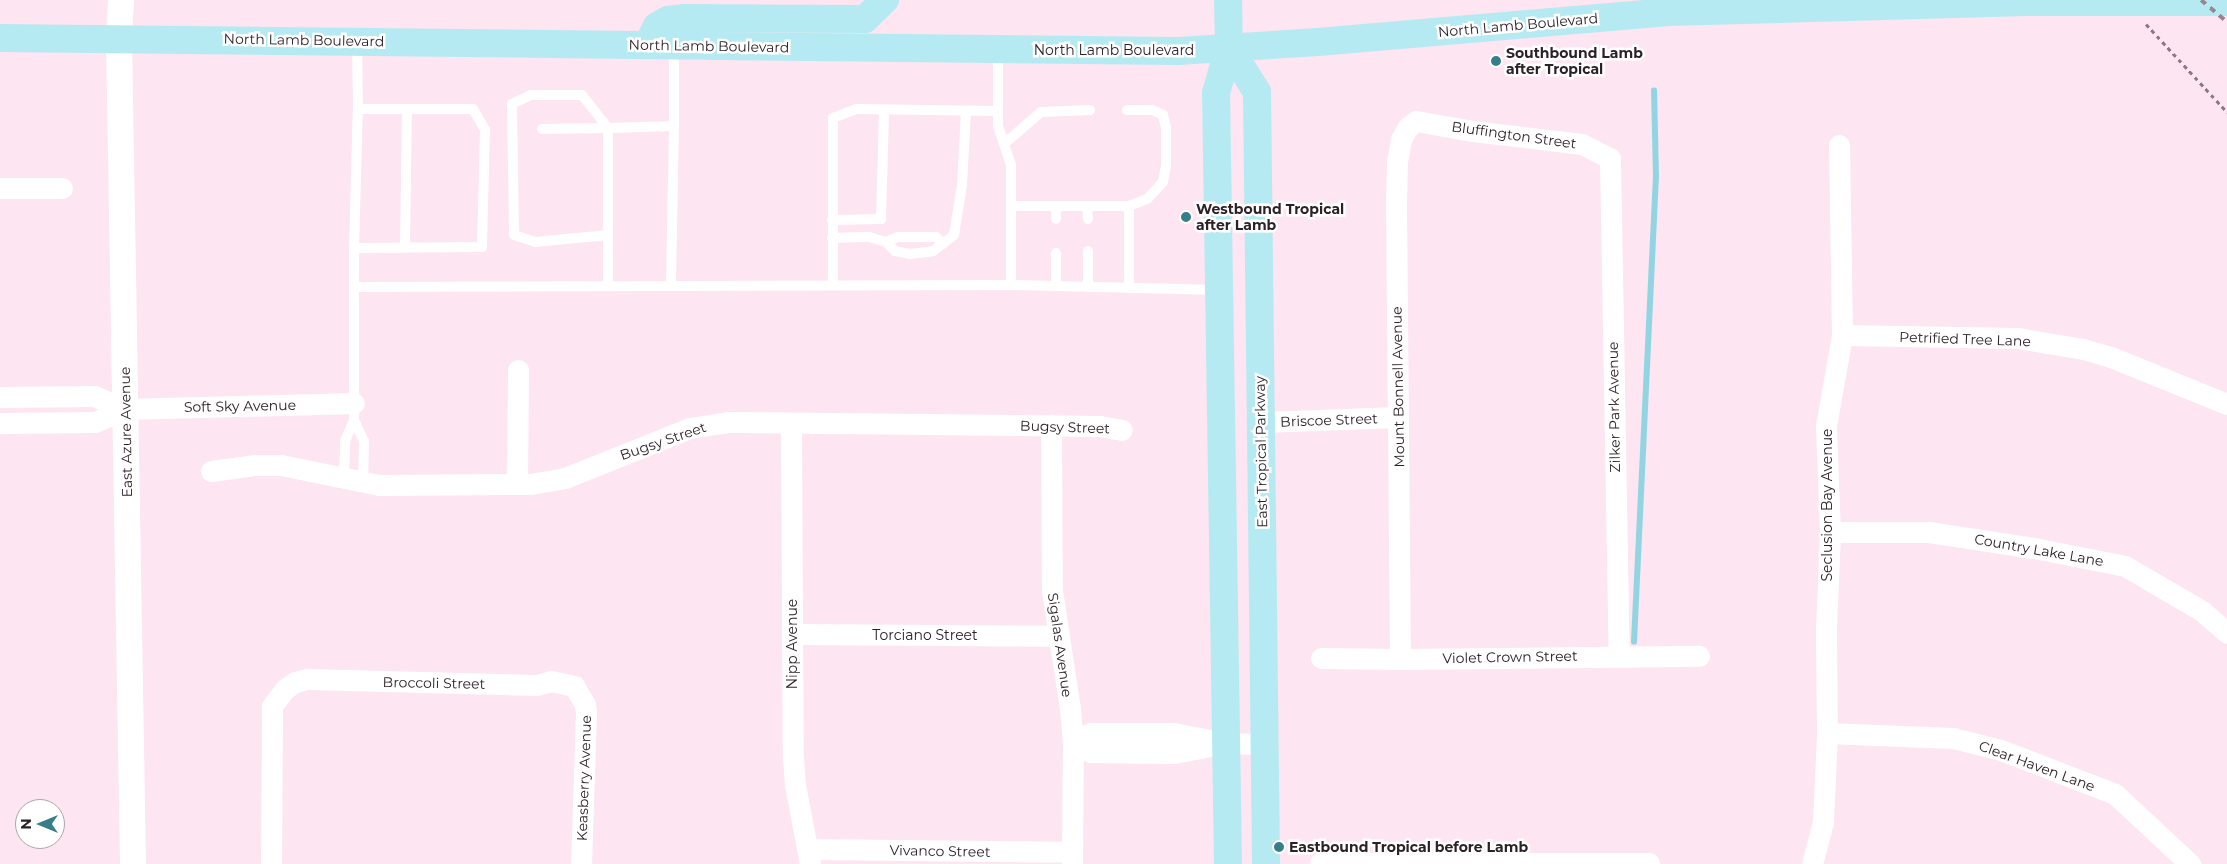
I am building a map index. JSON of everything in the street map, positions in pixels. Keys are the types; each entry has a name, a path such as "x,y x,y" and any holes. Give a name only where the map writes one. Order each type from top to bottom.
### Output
{"main road":[{"path":"646,45 657,26 668,20 685,18 865,18 885,0"},
{"path":"1228,0 1229,48 1216,93 1228,864"},
{"name":"North Lamb Boulevard","path":"0,38 1178,51 1318,42 1669,12 2026,2 2227,2"},
{"name":"East Tropical Parkway","path":"1229,48 1257,92 1266,864"}],"street":[{"name":"East Azure Avenue","path":"121,0 119,38 133,864"},
{"name":"Bluffington Street","path":"1416,121 1474,131 1582,144 1610,158"},
{"name":"Mount Bonnell Avenue","path":"1400,659 1397,162 1401,139 1408,127 1416,121"},
{"name":"Seclusion Bay Avenue","path":"1812,864 1824,822 1827,733 1826,629 1830,532 1826,426 1842,335 1839,145"},
{"name":"Zilker Park Avenue","path":"1610,158 1619,656"},
{"path":"0,188 62,188"},
{"name":"Petrified Tree Lane","path":"1842,335 2018,338 2083,350 2111,358 2227,404"},
{"path":"517,484 518,370"},
{"path":"0,423 22,410 94,396 126,409"},
{"path":"0,397 22,410"},
{"name":"Soft Sky Avenue","path":"126,409 354,412"},
{"name":"Briscoe Street","path":"1261,422 1398,417"},
{"name":"Bugsy Street","path":"211,471 256,465 281,465 354,481 517,484 546,482 565,478 690,428 728,422 1051,425 1100,426 1122,430"},
{"name":"Nipp Avenue","path":"791,423 795,785 809,857"},
{"name":"Sigalas Avenue","path":"1051,425 1052,590 1057,636 1070,709 1073,742 1072,858"},
{"name":"Country Lake Lane","path":"1830,532 1929,532 2034,548 2126,566 2202,611 2227,633"},
{"name":"Torciano Street","path":"792,634 1057,636"},
{"name":"Violet Crown Street","path":"1322,658 1699,656"},
{"name":"Broccoli Street","path":"271,864 272,706 285,689 295,682 307,679 537,685 551,681 574,686 580,694"},
{"name":"Keasberry Avenue","path":"580,694 585,704 586,714 581,864"},
{"path":"1073,742 1091,733 1174,733 1227,744 1265,744"},
{"name":"Clear Haven Lane","path":"1827,733 1953,738 2001,750 2115,794 2190,864"},
{"name":"Vivanco Street","path":"809,857 1072,858"},
{"path":"1320,863 1649,863"}],"lane":[{"path":"354,481 345,441 354,412 354,248 358,109 357,41"},
{"path":"671,284 674,46"},
{"path":"998,50 998,126 1011,165 1011,285"},
{"path":"608,235 535,242 514,235 512,104 531,95 582,95 608,128 608,235 608,286"},
{"path":"354,248 482,247 485,130 473,109 358,109"},
{"path":"405,248 407,109"},
{"path":"833,285 834,118 856,109 998,111"},
{"path":"832,220 882,219 884,110"},
{"path":"1004,144 1041,112 1090,110"},
{"path":"1011,206 1129,206 1147,199 1163,182 1166,165 1166,128 1163,115 1158,112 1152,110 1127,110"},
{"path":"832,238 869,238 886,242 895,251 910,254 933,251 954,235 958,217 966,138 966,112"},
{"path":"542,129 674,126"},
{"path":"1056,206 1056,219"},
{"path":"1088,206 1088,219"},
{"path":"1129,206 1129,288"},
{"path":"886,242 898,237 936,237 943,244"},
{"path":"1088,252 1088,287"},
{"path":"1056,253 1056,286"},
{"path":"355,287 671,284 1011,285 1218,290"},
{"path":"354,412 364,442 354,481"}],"path":[{"path":"2142,20 2227,112"}],"waterway":[{"path":"1634,642 1656,177 1654,91"}],"railway":[{"path":"2201,0 2227,22"}],"place":[{"name":"Southbound Lamb after Tropical","path":"1496,61"},
{"name":"Westbound Tropical after Lamb","path":"1186,217"},
{"name":"Eastbound Tropical before Lamb","path":"1279,847"}]}
